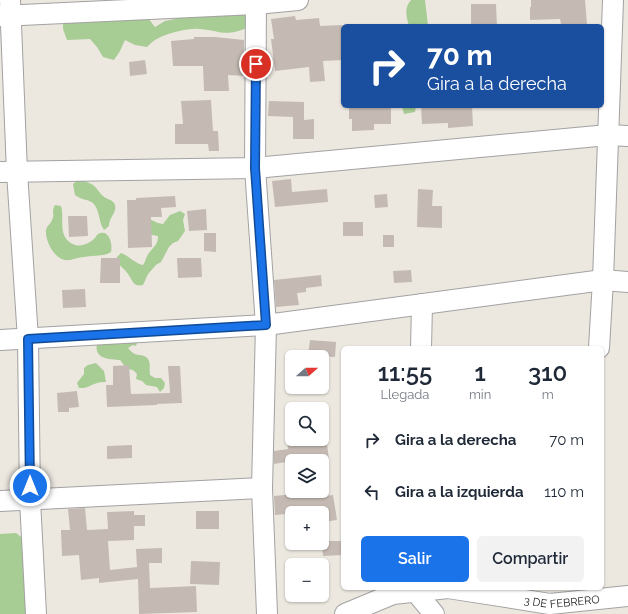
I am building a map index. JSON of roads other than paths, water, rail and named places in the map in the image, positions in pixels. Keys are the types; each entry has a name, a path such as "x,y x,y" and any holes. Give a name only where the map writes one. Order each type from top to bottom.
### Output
{"street":[{"path":"36,614 30,500 28,339 8,172 7,11 298,0"},
{"path":"599,346 603,280 613,0"},
{"path":"256,2 255,168 266,325 262,488 267,614"},
{"path":"8,172 255,168 608,135 628,136"},
{"path":"0,340 266,325 603,280 628,282"},
{"path":"421,346 422,304"},
{"path":"0,502 262,488"},
{"path":"415,590 434,614"},
{"name":"3 DE FEBRERO","path":"344,614 393,594 415,590"},
{"name":"3 DE FEBRERO","path":"461,590 550,604 584,594 628,596"}]}
